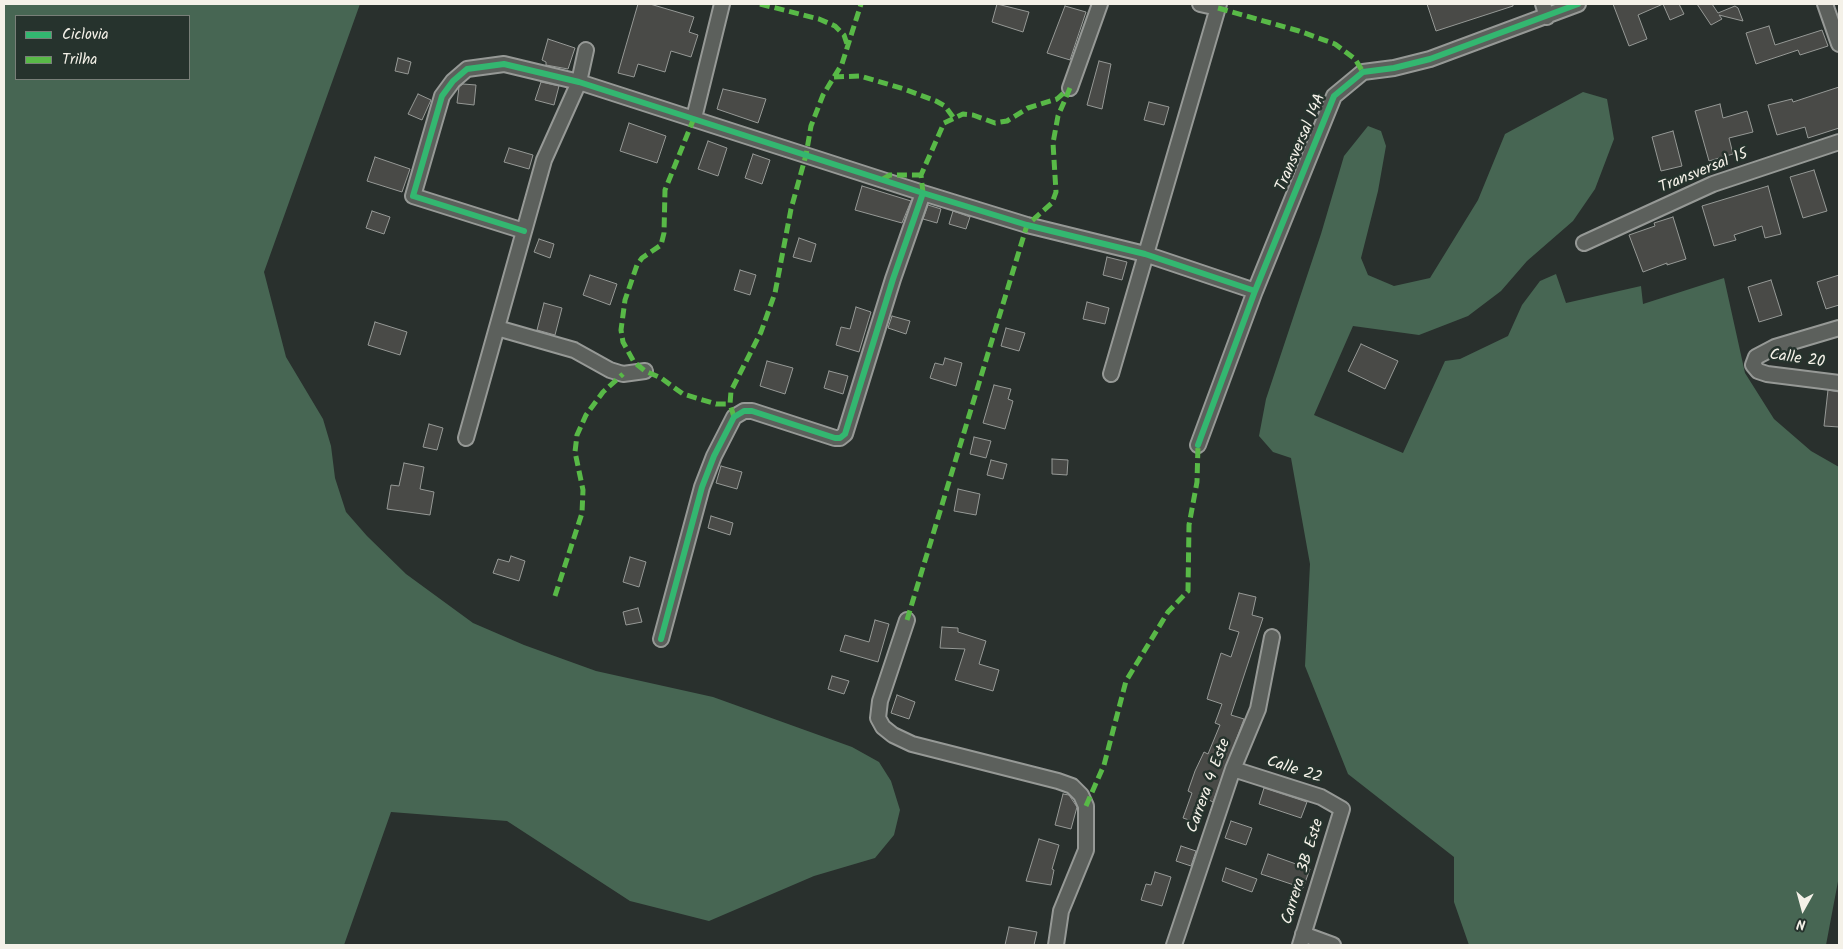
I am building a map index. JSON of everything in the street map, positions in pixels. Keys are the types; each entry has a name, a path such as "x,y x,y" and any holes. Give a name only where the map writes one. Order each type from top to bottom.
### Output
{"street":[{"path":"694,118 722,4"},
{"path":"1070,88 1100,4"},
{"path":"1111,374 1218,6 1200,4"},
{"name":"Transversal 14A","path":"1198,445 1255,291 1334,96 1363,72 1394,68 1430,59 1545,10 1578,4"},
{"path":"1825,4 1839,44"},
{"path":"466,438 544,160 578,82 586,50"},
{"path":"524,231 413,196 442,96 467,69 485,65 504,64 578,82 923,193 1028,225 1145,254 1255,291"},
{"name":"Transversal 15","path":"1584,243 1713,184 1839,142"},
{"path":"661,639 702,487 714,456 734,417 744,411 752,411 835,438 840,438 846,434 893,279 923,193"},
{"path":"497,328 574,350 610,370 623,374 645,371"},
{"name":"Calle 20","path":"1839,328 1775,347 1756,357 1753,365 1758,371 1767,374 1839,383"},
{"path":"906,620 880,701 878,718 883,727 893,735 912,744 1072,786 1086,806 1086,850 1061,911 1056,945"},
{"name":"Carrera 4 Este","path":"1174,945 1233,769 1258,709 1272,637"},
{"name":"Calle 22","path":"1233,769 1321,797 1342,809"},
{"name":"Carrera 3B Este","path":"1301,940 1342,809"},
{"path":"1301,940 1333,945"}],"green space":[{"path":"4,4 360,4 264,272 286,357 323,419 331,446 335,478 346,512 367,536 406,574 473,623 524,645 596,671 713,697 852,747 879,762 891,781 900,810 894,835 875,858 814,876 709,921 630,901 507,821 391,812 344,945 4,945"},
{"path":"1583,92 1607,99 1614,139 1595,189 1573,221 1527,261 1501,291 1468,316 1419,335 1353,326 1314,415 1403,453 1445,361 1460,359 1508,336 1522,305 1540,281 1556,274 1566,303 1641,286 1643,304 1724,278 1745,373 1774,419 1811,451 1839,467 1839,876 1826,945 1469,945 1454,902 1454,857 1348,774 1305,666 1310,564 1291,458 1273,452 1259,436 1266,399 1321,234 1344,156 1368,126 1381,131 1386,146 1378,191 1361,258 1368,275 1394,286 1430,278 1478,200 1505,134"}],"building":[{"path":"638,4 650,4 694,17 689,32 698,35 691,57 671,51 665,72 638,64 634,77 618,73"},
{"path":"997,4 1029,12 1023,32 992,22"},
{"path":"1427,4 1513,4 1513,6 1436,31"},
{"path":"1613,4 1663,4 1638,15 1647,39 1629,46"},
{"path":"1663,4 1679,4 1684,14 1670,20"},
{"path":"1697,4 1712,4 1718,13 1735,6 1738,8 1743,21 1719,15 1722,19 1711,25"},
{"path":"1065,6 1086,12 1070,60 1047,53"},
{"path":"1769,26 1775,45 1822,30 1828,46 1800,55 1798,50 1756,64 1746,33"},
{"path":"548,39 575,48 568,69 546,65 546,62 542,60"},
{"path":"398,58 411,62 408,74 395,71"},
{"path":"1099,61 1111,64 1102,109 1087,105"},
{"path":"541,82 559,86 554,105 535,100"},
{"path":"463,84 476,85 474,105 457,103 459,87"},
{"path":"1839,87 1839,128 1808,138 1805,127 1777,135 1768,105 1792,99 1793,102"},
{"path":"723,89 766,99 758,123 717,109"},
{"path":"418,94 431,100 422,120 408,114"},
{"path":"1149,102 1169,107 1164,125 1144,120"},
{"path":"1720,104 1723,118 1747,111 1753,132 1729,138 1733,154 1709,161 1695,111"},
{"path":"629,123 666,136 657,163 620,151"},
{"path":"1673,131 1682,166 1661,171 1652,137"},
{"path":"708,141 727,148 718,176 698,169"},
{"path":"509,148 533,155 529,169 504,162"},
{"path":"753,154 770,160 762,184 745,178"},
{"path":"375,157 410,169 402,192 367,181"},
{"path":"1814,170 1827,211 1803,218 1790,177"},
{"path":"862,186 911,201 902,223 855,210"},
{"path":"1768,186 1781,234 1765,238 1762,226 1734,235 1736,240 1714,246 1702,206"},
{"path":"928,205 941,209 937,223 923,219"},
{"path":"372,211 390,217 384,234 366,228"},
{"path":"953,211 970,217 966,229 949,224"},
{"path":"1673,217 1686,259 1667,265 1667,263 1643,272 1629,235 1655,226 1654,223"},
{"path":"799,238 816,244 811,262 793,257"},
{"path":"539,239 554,244 550,258 534,252"},
{"path":"1107,257 1127,262 1122,280 1103,275"},
{"path":"740,270 756,275 750,295 734,290"},
{"path":"590,275 617,284 610,305 583,295"},
{"path":"1839,275 1839,305 1826,309 1817,282"},
{"path":"1771,280 1782,315 1759,322 1748,287"},
{"path":"1087,302 1109,308 1105,324 1083,319"},
{"path":"544,303 562,308 555,335 537,330"},
{"path":"856,307 871,312 859,352 836,345 841,327 850,329"},
{"path":"892,316 910,321 906,334 888,328"},
{"path":"375,322 407,332 400,355 368,345"},
{"path":"1006,328 1025,333 1019,351 1001,346"},
{"path":"1361,344 1398,361 1385,389 1348,371"},
{"path":"945,358 962,363 956,386 930,378 935,363 943,365"},
{"path":"767,361 793,368 785,394 760,386"},
{"path":"829,371 848,376 843,394 824,388"},
{"path":"994,385 1011,389 1008,399 1013,401 1005,429 983,423"},
{"path":"1828,390 1839,392 1839,427 1824,426"},
{"path":"429,424 443,428 437,450 423,447"},
{"path":"974,437 991,441 986,458 970,454"},
{"path":"1052,459 1068,460 1067,475 1052,474"},
{"path":"991,460 1007,464 1003,479 987,475"},
{"path":"404,463 424,467 420,489 434,492 430,515 387,509 391,485 399,486"},
{"path":"721,466 742,472 737,489 716,483"},
{"path":"958,489 980,494 976,515 954,511"},
{"path":"711,516 733,523 730,535 708,528"},
{"path":"511,556 525,561 519,581 493,573 498,559 509,562"},
{"path":"630,557 646,562 639,587 623,582"},
{"path":"1239,593 1256,597 1252,615 1263,618 1231,715 1244,719 1213,802 1207,799 1198,823 1183,818 1192,793 1188,791 1195,771 1204,752 1208,754 1220,725 1215,723 1222,704 1207,699 1221,653 1231,657 1239,632 1229,629"},
{"path":"638,608 642,622 626,625 623,612"},
{"path":"875,620 889,624 878,662 840,651 845,635 869,642"},
{"path":"942,627 958,628 958,632 986,641 979,664 999,670 993,691 955,680 965,649 940,648"},
{"path":"832,676 849,681 844,694 828,689"},
{"path":"897,695 915,702 909,719 891,713"},
{"path":"1264,788 1307,802 1301,818 1259,804"},
{"path":"1063,794 1069,795 1077,807 1071,829 1055,825"},
{"path":"1231,821 1252,828 1246,845 1225,838"},
{"path":"1039,839 1059,845 1052,869 1054,870 1051,885 1026,881"},
{"path":"1181,846 1196,851 1191,866 1176,861"},
{"path":"1268,854 1310,869 1303,888 1261,874"},
{"path":"1226,868 1257,879 1252,892 1222,881"},
{"path":"1155,872 1171,877 1162,906 1141,900 1146,884 1151,885"},
{"path":"1009,927 1037,932 1034,945 1005,945"}],"marked path":[{"path":"760,4 819,19 835,26 844,35 848,47"},
{"path":"734,417 730,404 731,391 761,332 775,293 791,209 806,155 811,126 823,95 842,64 861,4"},
{"path":"1218,8 1299,31 1335,44 1355,59 1363,72"},
{"path":"834,77 860,76 904,89 945,106 953,117"},
{"path":"907,620 1027,225 1052,203 1056,192 1053,143 1058,116 1070,88"},
{"path":"923,193 921,175 944,123 963,114 973,115 995,123 1007,121 1028,108 1057,99 1066,91"},
{"path":"694,118 665,190 664,233 661,245 642,258 637,265 625,300 621,330 623,342 634,362 645,371 661,378 683,394 716,404 730,404"},
{"path":"883,179 890,175 921,175"},
{"path":"555,596 582,513 583,490 575,452 577,435 586,415 603,392 623,374"},
{"path":"1086,806 1104,765 1126,681 1168,612 1188,591 1189,525 1197,482 1198,445"}],"cycle path":[{"path":"1198,445 1255,291 1334,96 1363,72 1394,68 1430,59 1578,4"},
{"path":"524,231 413,196 442,96 453,81 467,69 504,64 579,82 923,193 1027,225 1145,254 1255,291"},
{"path":"661,639 702,487 714,456 734,417 744,411 752,411 835,438 840,438 845,434 893,279 923,193"}]}
